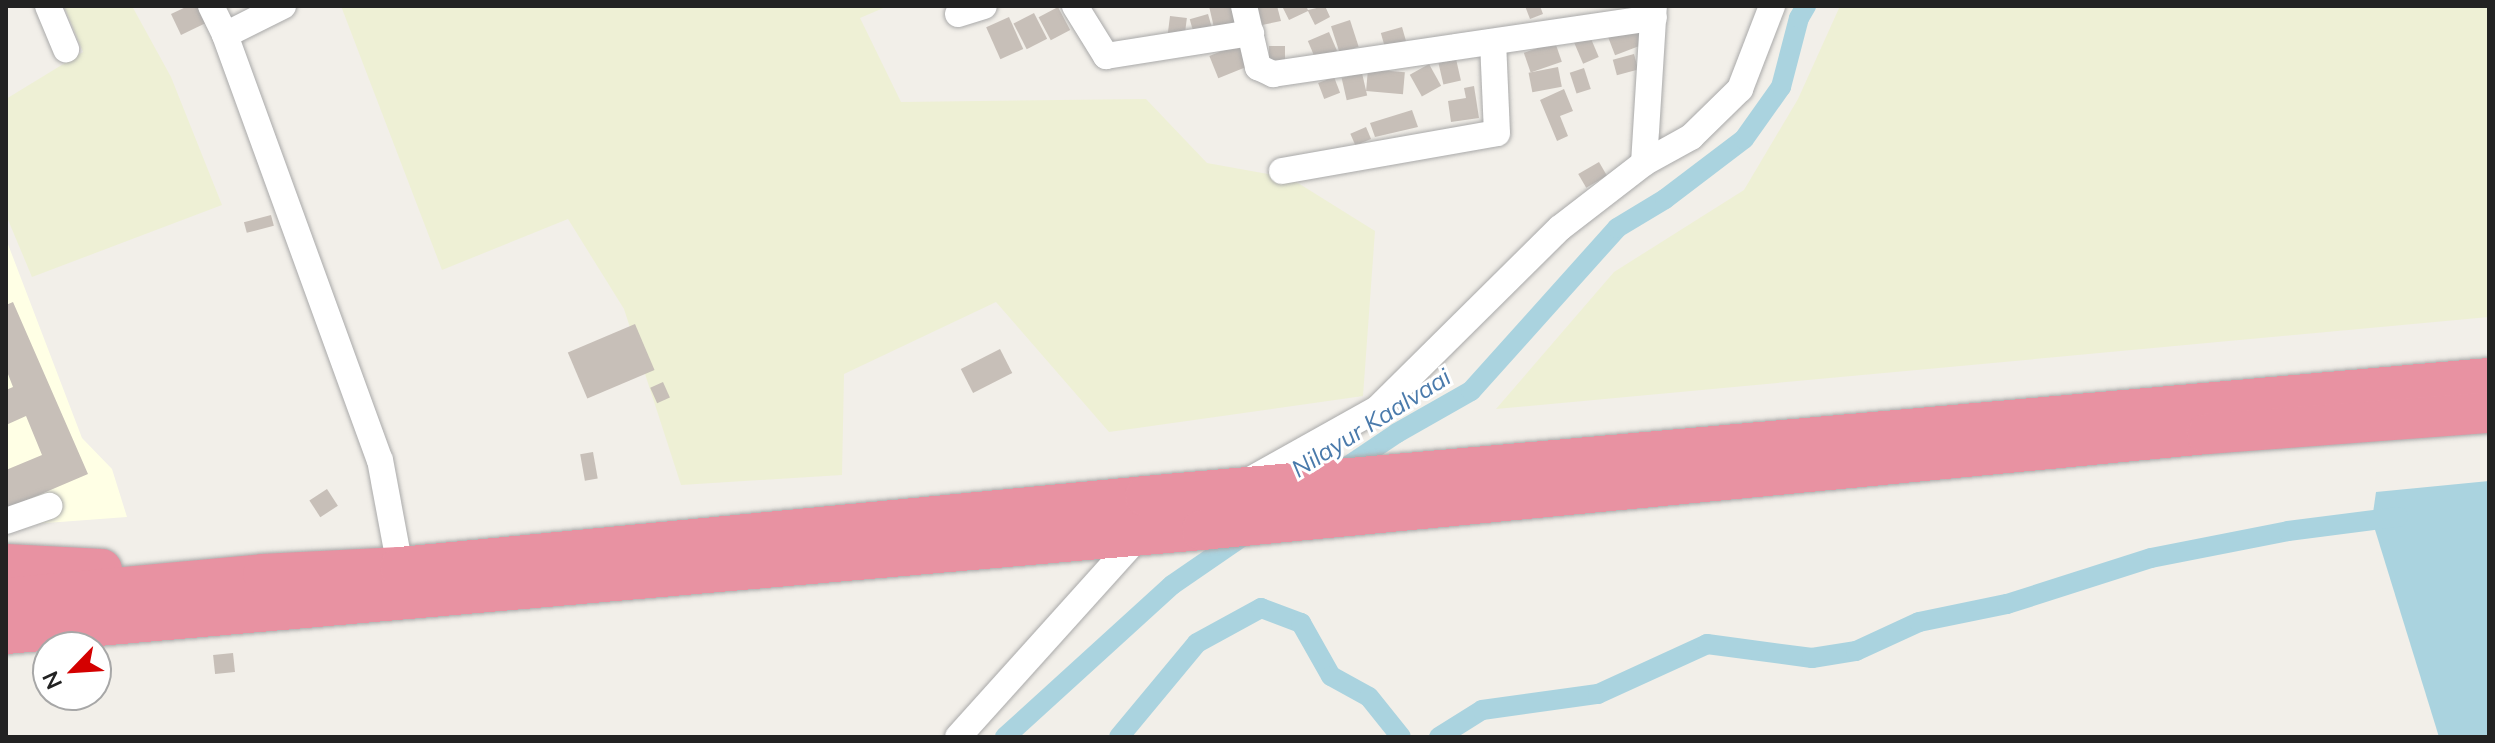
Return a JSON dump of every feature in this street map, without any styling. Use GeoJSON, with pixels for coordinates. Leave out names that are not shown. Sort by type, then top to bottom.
{"type":"FeatureCollection","features":[{"type":"Feature","properties":{"kind":"highway"},"geometry":{"type":"LineString","coordinates":[[6,634],[195,600],[1145,514],[1237,488],[1291,486],[2489,378]]}},
{"type":"Feature","properties":{"kind":"highway"},"geometry":{"type":"LineString","coordinates":[[102,631],[263,574],[1145,514],[1202,530],[2191,436],[2489,413]]}},
{"type":"Feature","properties":{"kind":"highway"},"geometry":{"type":"LineString","coordinates":[[6,564],[103,570],[195,600]]}},
{"type":"Feature","properties":{"kind":"highway"},"geometry":{"type":"LineString","coordinates":[[6,598],[195,600]]}},
{"type":"Feature","properties":{"kind":"highway"},"geometry":{"type":"LineString","coordinates":[[6,657],[32,652]]}},
{"type":"Feature","properties":{"kind":"street"},"geometry":{"type":"LineString","coordinates":[[48,6],[66,49]]}},
{"type":"Feature","properties":{"kind":"street"},"geometry":{"type":"LineString","coordinates":[[211,6],[225,35],[380,460],[400,567]]}},
{"type":"Feature","properties":{"kind":"street"},"geometry":{"type":"LineString","coordinates":[[225,35],[283,6]]}},
{"type":"Feature","properties":{"kind":"street"},"geometry":{"type":"LineString","coordinates":[[958,14],[984,6]]}},
{"type":"Feature","properties":{"kind":"street"},"geometry":{"type":"LineString","coordinates":[[1075,6],[1106,56],[1251,33]]}},
{"type":"Feature","properties":{"kind":"street"},"geometry":{"type":"LineString","coordinates":[[1244,6],[1258,67],[1273,74],[1493,42],[1654,12],[1644,163]]}},
{"type":"Feature","properties":{"kind":"street"},"geometry":{"type":"LineString","coordinates":[[1237,488],[1377,409],[1560,228],[1644,163],[1691,137],[1740,89],[1772,6]]}},
{"type":"Feature","properties":{"kind":"street"},"geometry":{"type":"LineString","coordinates":[[1282,171],[1497,133],[1493,42]]}},
{"type":"Feature","properties":{"kind":"street"},"geometry":{"type":"LineString","coordinates":[[6,521],[49,506]]}},
{"type":"Feature","properties":{"kind":"street"},"geometry":{"type":"LineString","coordinates":[[958,737],[1145,514]]}},
{"type":"Feature","properties":{"kind":"shaded area"},"geometry":{"type":"Polygon","coordinates":[[[64,6],[132,6],[171,77],[222,205],[32,277],[6,215],[6,99],[83,52],[64,6]]]}},
{"type":"Feature","properties":{"kind":"shaded area"},"geometry":{"type":"Polygon","coordinates":[[[341,6],[888,6],[860,18],[901,102],[1146,99],[1207,163],[1290,178],[1375,231],[1363,396],[1109,432],[996,302],[844,374],[842,475],[681,485],[624,309],[568,219],[442,270],[341,6]]]}},
{"type":"Feature","properties":{"kind":"shaded area"},"geometry":{"type":"Polygon","coordinates":[[[1840,6],[2489,6],[2489,317],[1496,409],[1614,272],[1744,190],[1798,99],[1840,6]]]}},
{"type":"Feature","properties":{"kind":"shaded area"},"geometry":{"type":"Polygon","coordinates":[[[6,239],[82,438],[112,469],[127,517],[6,526],[6,239]]]}},
{"type":"Feature","properties":{"kind":"water"},"geometry":{"type":"Polygon","coordinates":[[[2489,481],[2489,737],[2439,737],[2372,520],[2376,492],[2489,481]]]}},
{"type":"Feature","properties":{"kind":"building"},"geometry":{"type":"Polygon","coordinates":[[[188,6],[205,6],[212,20],[181,35],[171,14],[188,6]]]}},
{"type":"Feature","properties":{"kind":"building"},"geometry":{"type":"Polygon","coordinates":[[[1209,6],[1234,6],[1238,27],[1215,32],[1209,6]]]}},
{"type":"Feature","properties":{"kind":"building"},"geometry":{"type":"Polygon","coordinates":[[[1277,6],[1281,21],[1262,25],[1258,8],[1277,6]]]}},
{"type":"Feature","properties":{"kind":"building"},"geometry":{"type":"Polygon","coordinates":[[[1282,6],[1306,6],[1308,10],[1325,6],[1330,17],[1315,25],[1308,11],[1289,20],[1282,6]]]}},
{"type":"Feature","properties":{"kind":"building"},"geometry":{"type":"Polygon","coordinates":[[[1525,6],[1540,6],[1543,14],[1530,19],[1525,6]]]}},
{"type":"Feature","properties":{"kind":"building"},"geometry":{"type":"Polygon","coordinates":[[[1058,7],[1070,30],[1051,40],[1039,17],[1058,7]]]}},
{"type":"Feature","properties":{"kind":"building"},"geometry":{"type":"Polygon","coordinates":[[[1034,13],[1047,39],[1027,49],[1014,23],[1034,13]]]}},
{"type":"Feature","properties":{"kind":"building"},"geometry":{"type":"Polygon","coordinates":[[[1208,14],[1212,28],[1194,34],[1190,19],[1208,14]]]}},
{"type":"Feature","properties":{"kind":"building"},"geometry":{"type":"Polygon","coordinates":[[[1170,16],[1187,18],[1184,39],[1167,37],[1170,16]]]}},
{"type":"Feature","properties":{"kind":"building"},"geometry":{"type":"Polygon","coordinates":[[[1009,17],[1023,49],[1000,59],[986,27],[1009,17]]]}},
{"type":"Feature","properties":{"kind":"building"},"geometry":{"type":"Polygon","coordinates":[[[1350,20],[1359,47],[1340,53],[1331,26],[1350,20]]]}},
{"type":"Feature","properties":{"kind":"building"},"geometry":{"type":"Polygon","coordinates":[[[1638,23],[1646,44],[1615,55],[1607,35],[1638,23]]]}},
{"type":"Feature","properties":{"kind":"building"},"geometry":{"type":"Polygon","coordinates":[[[1402,27],[1406,41],[1385,47],[1381,33],[1402,27]]]}},
{"type":"Feature","properties":{"kind":"building"},"geometry":{"type":"Polygon","coordinates":[[[1329,32],[1337,51],[1316,60],[1308,41],[1329,32]]]}},
{"type":"Feature","properties":{"kind":"building"},"geometry":{"type":"Polygon","coordinates":[[[1589,34],[1599,57],[1583,64],[1573,41],[1589,34]]]}},
{"type":"Feature","properties":{"kind":"building"},"geometry":{"type":"Polygon","coordinates":[[[1555,42],[1562,62],[1531,73],[1524,53],[1555,42]]]}},
{"type":"Feature","properties":{"kind":"building"},"geometry":{"type":"Polygon","coordinates":[[[1239,44],[1248,66],[1218,78],[1209,56],[1239,44]]]}},
{"type":"Feature","properties":{"kind":"building"},"geometry":{"type":"Polygon","coordinates":[[[1269,46],[1285,46],[1285,60],[1269,60],[1269,46]]]}},
{"type":"Feature","properties":{"kind":"building"},"geometry":{"type":"Polygon","coordinates":[[[1634,54],[1638,69],[1617,75],[1613,60],[1634,54]]]}},
{"type":"Feature","properties":{"kind":"building"},"geometry":{"type":"Polygon","coordinates":[[[1456,59],[1461,80],[1443,84],[1438,63],[1456,59]]]}},
{"type":"Feature","properties":{"kind":"building"},"geometry":{"type":"Polygon","coordinates":[[[1429,64],[1441,86],[1422,97],[1410,75],[1429,64]]]}},
{"type":"Feature","properties":{"kind":"building"},"geometry":{"type":"Polygon","coordinates":[[[1558,67],[1562,87],[1532,92],[1529,73],[1558,67]]]}},
{"type":"Feature","properties":{"kind":"building"},"geometry":{"type":"Polygon","coordinates":[[[1584,68],[1591,89],[1577,94],[1570,73],[1584,68]]]}},
{"type":"Feature","properties":{"kind":"building"},"geometry":{"type":"Polygon","coordinates":[[[1368,69],[1405,72],[1403,94],[1366,91],[1368,69]]]}},
{"type":"Feature","properties":{"kind":"building"},"geometry":{"type":"Polygon","coordinates":[[[1362,73],[1367,95],[1347,100],[1342,78],[1362,73]]]}},
{"type":"Feature","properties":{"kind":"building"},"geometry":{"type":"Polygon","coordinates":[[[1334,77],[1340,93],[1324,99],[1318,83],[1334,77]]]}},
{"type":"Feature","properties":{"kind":"building"},"geometry":{"type":"Polygon","coordinates":[[[1474,86],[1479,118],[1451,122],[1448,101],[1466,98],[1464,88],[1474,86]]]}},
{"type":"Feature","properties":{"kind":"building"},"geometry":{"type":"Polygon","coordinates":[[[1564,89],[1573,111],[1560,116],[1568,136],[1557,141],[1540,100],[1564,89]]]}},
{"type":"Feature","properties":{"kind":"building"},"geometry":{"type":"Polygon","coordinates":[[[1412,110],[1418,127],[1375,137],[1370,123],[1412,110]]]}},
{"type":"Feature","properties":{"kind":"building"},"geometry":{"type":"Polygon","coordinates":[[[1366,127],[1371,139],[1355,146],[1350,134],[1366,127]]]}},
{"type":"Feature","properties":{"kind":"building"},"geometry":{"type":"Polygon","coordinates":[[[1599,162],[1607,176],[1586,188],[1578,174],[1599,162]]]}},
{"type":"Feature","properties":{"kind":"building"},"geometry":{"type":"Polygon","coordinates":[[[271,215],[274,226],[247,233],[244,222],[271,215]]]}},
{"type":"Feature","properties":{"kind":"building"},"geometry":{"type":"Polygon","coordinates":[[[13,302],[88,474],[6,509],[6,470],[42,455],[26,416],[6,425],[6,390],[13,387],[6,369],[6,305],[13,302]]]}},
{"type":"Feature","properties":{"kind":"building"},"geometry":{"type":"Polygon","coordinates":[[[635,324],[655,370],[587,399],[568,353],[635,324]]]}},
{"type":"Feature","properties":{"kind":"building"},"geometry":{"type":"Polygon","coordinates":[[[1000,349],[1012,373],[973,393],[961,369],[1000,349]]]}},
{"type":"Feature","properties":{"kind":"building"},"geometry":{"type":"Polygon","coordinates":[[[663,382],[670,398],[657,403],[650,388],[663,382]]]}},
{"type":"Feature","properties":{"kind":"building"},"geometry":{"type":"Polygon","coordinates":[[[593,452],[598,479],[585,481],[580,454],[593,452]]]}},
{"type":"Feature","properties":{"kind":"building"},"geometry":{"type":"Polygon","coordinates":[[[327,489],[338,506],[320,517],[309,500],[327,489]]]}},
{"type":"Feature","properties":{"kind":"building"},"geometry":{"type":"Polygon","coordinates":[[[233,653],[235,672],[215,674],[213,655],[233,653]]]}},
{"type":"Feature","properties":{"kind":"waterway","name":"Nilayur Kaalvaai"},"geometry":{"type":"LineString","coordinates":[[1339,472],[1397,433],[1471,391],[1617,228],[1665,199],[1744,139],[1781,87],[1799,18],[1806,6]]}},
{"type":"Feature","properties":{"kind":"waterway"},"geometry":{"type":"LineString","coordinates":[[1439,737],[1482,710],[1598,694],[1707,644],[1812,658],[1856,651],[1919,622],[2007,604],[2151,558],[2288,531],[2398,517]]}},
{"type":"Feature","properties":{"kind":"waterway","name":"Nilayur Kaalvaai"},"geometry":{"type":"LineString","coordinates":[[1005,737],[1172,585],[1246,534]]}},
{"type":"Feature","properties":{"kind":"waterway"},"geometry":{"type":"LineString","coordinates":[[1119,737],[1197,643],[1261,608],[1301,623],[1331,676],[1369,697],[1401,737]]}}]}
